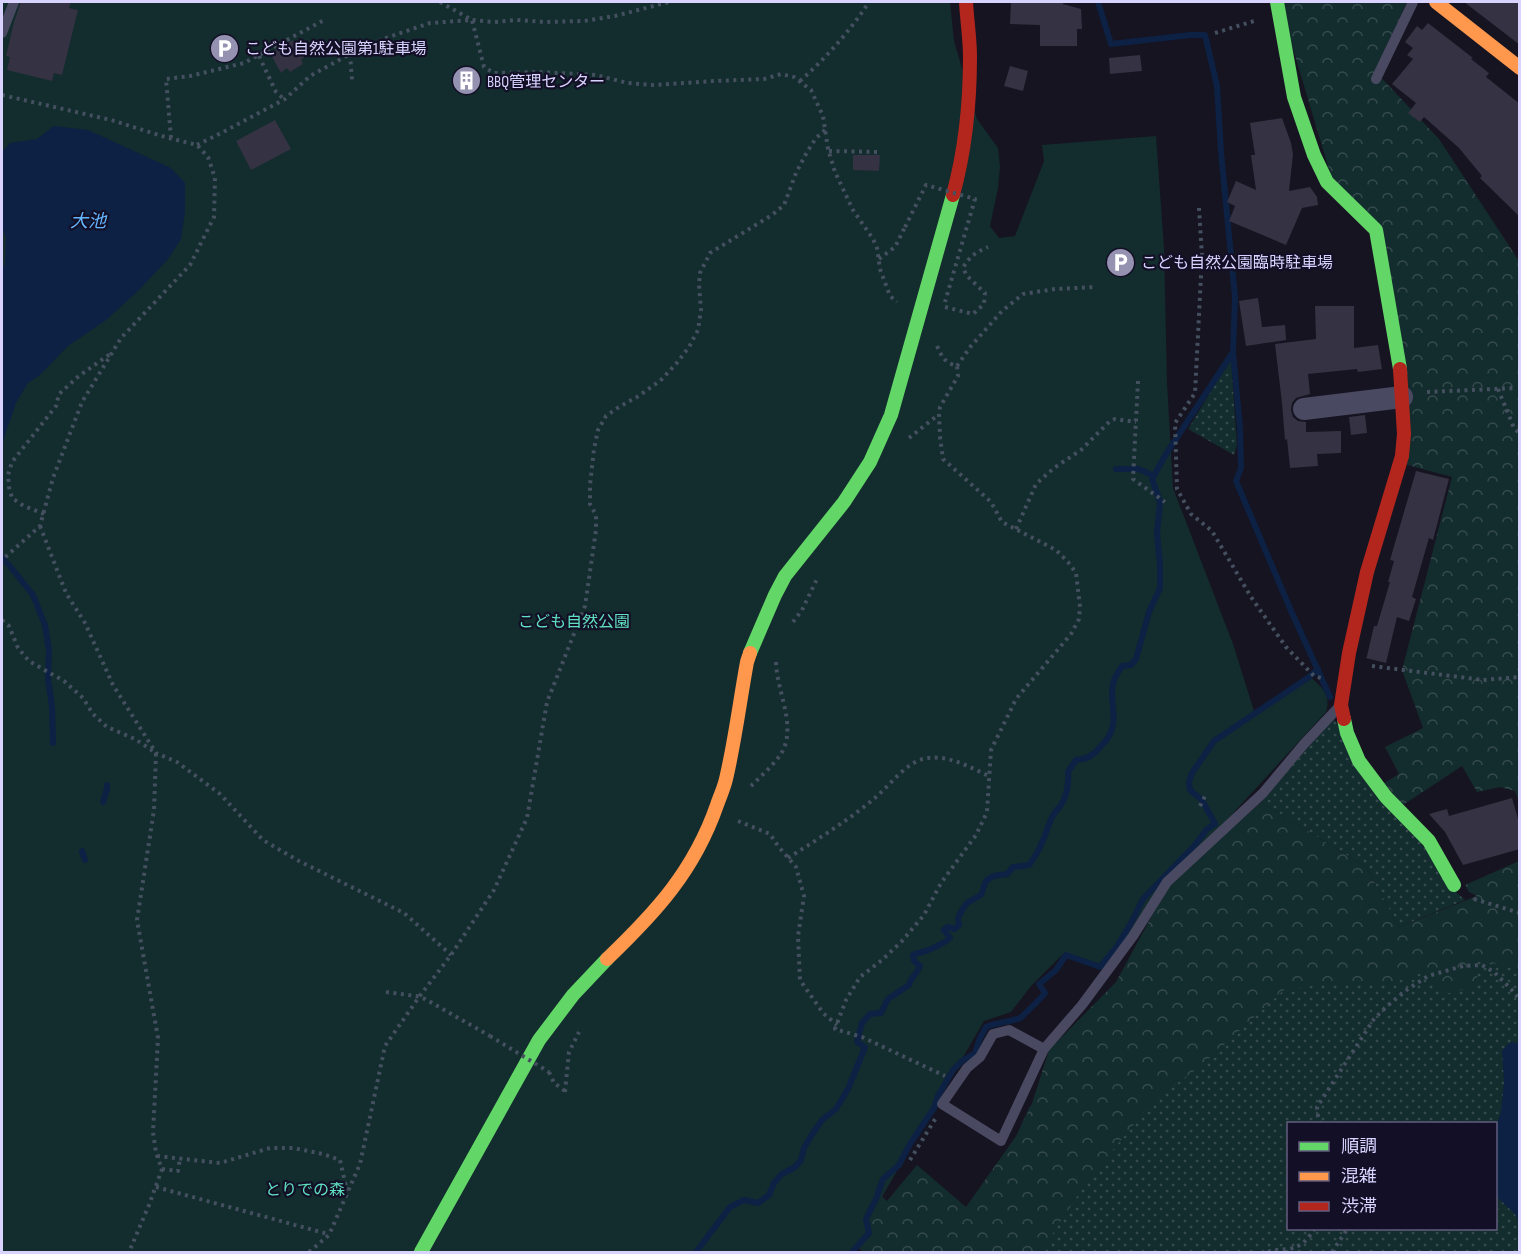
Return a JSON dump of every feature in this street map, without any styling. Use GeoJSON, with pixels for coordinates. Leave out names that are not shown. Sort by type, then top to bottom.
{"type":"FeatureCollection","features":[{"type":"Feature","properties":{"kind":"street"},"geometry":{"type":"LineString","coordinates":[[421,1252],[539,1040],[580,986],[667,897],[698,852],[711,824],[726,780],[747,662],[756,638],[785,576],[844,502],[870,462],[891,415],[960,170],[969,93],[970,55],[966,2]]}},
{"type":"Feature","properties":{"kind":"street"},"geometry":{"type":"LineString","coordinates":[[1436,2],[1520,68]]}},
{"type":"Feature","properties":{"kind":"street"},"geometry":{"type":"LineString","coordinates":[[1279,7],[1294,97],[1314,155],[1327,182],[1376,230],[1400,364],[1404,434],[1402,456],[1367,572],[1347,663],[1341,705],[1347,733],[1359,761],[1386,797],[1429,841],[1454,885]]}},
{"type":"Feature","properties":{"kind":"street"},"geometry":{"type":"LineString","coordinates":[[1304,409],[1402,398]]}},
{"type":"Feature","properties":{"kind":"lane"},"geometry":{"type":"LineString","coordinates":[[2,33],[14,2]]}},
{"type":"Feature","properties":{"kind":"lane"},"geometry":{"type":"LineString","coordinates":[[1376,78],[1413,2]]}},
{"type":"Feature","properties":{"kind":"lane"},"geometry":{"type":"LineString","coordinates":[[1044,1049],[1009,1030],[993,1034],[980,1057],[967,1068],[942,1104],[1001,1141],[1044,1049],[1082,1005],[1133,936],[1167,882],[1263,793],[1304,744],[1341,705]]}},
{"type":"Feature","properties":{"kind":"path"},"geometry":{"type":"LineString","coordinates":[[440,2],[472,20],[484,67],[494,73],[540,72],[594,75],[628,83],[653,85],[764,79],[781,74],[794,77],[811,90],[823,116],[828,151],[835,172],[854,210],[873,239],[877,248],[880,269],[890,296],[897,302]]}},
{"type":"Feature","properties":{"kind":"path"},"geometry":{"type":"LineString","coordinates":[[197,145],[285,99],[310,76],[350,54],[430,22],[584,21],[615,16],[669,2]]}},
{"type":"Feature","properties":{"kind":"path"},"geometry":{"type":"LineString","coordinates":[[800,81],[825,57],[869,2]]}},
{"type":"Feature","properties":{"kind":"path"},"geometry":{"type":"LineString","coordinates":[[1215,33],[1279,7]]}},
{"type":"Feature","properties":{"kind":"path"},"geometry":{"type":"LineString","coordinates":[[171,138],[166,79],[244,63],[326,19]]}},
{"type":"Feature","properties":{"kind":"path"},"geometry":{"type":"LineString","coordinates":[[350,54],[352,80]]}},
{"type":"Feature","properties":{"kind":"path"},"geometry":{"type":"LineString","coordinates":[[259,56],[276,93],[285,99]]}},
{"type":"Feature","properties":{"kind":"path"},"geometry":{"type":"LineString","coordinates":[[2,95],[111,120],[197,145],[208,157],[215,178],[214,218],[190,266],[121,338],[82,402],[53,478],[40,526],[2,560]]}},
{"type":"Feature","properties":{"kind":"path"},"geometry":{"type":"LineString","coordinates":[[309,1252],[328,1235],[360,1164],[385,1046],[451,955],[494,890],[527,818],[547,702],[585,606],[596,530],[596,515],[590,504],[590,485],[598,430],[606,416],[660,381],[689,347],[698,330],[701,310],[700,273],[710,254],[784,205],[807,152],[816,138],[825,130]]}},
{"type":"Feature","properties":{"kind":"path"},"geometry":{"type":"LineString","coordinates":[[828,151],[880,152]]}},
{"type":"Feature","properties":{"kind":"path"},"geometry":{"type":"LineString","coordinates":[[879,260],[895,247],[926,185],[975,199],[944,307],[973,314],[984,304],[985,293],[967,276],[963,268],[976,252],[988,247]]}},
{"type":"Feature","properties":{"kind":"path"},"geometry":{"type":"LineString","coordinates":[[1199,208],[1202,256],[1195,393],[1175,423],[1177,489],[1191,514],[1212,531],[1251,597],[1286,647],[1314,676],[1344,687]]}},
{"type":"Feature","properties":{"kind":"path"},"geometry":{"type":"LineString","coordinates":[[951,1078],[862,1038],[836,1029],[837,1025],[846,1000],[860,977],[889,954],[924,915],[941,883],[976,834],[987,812],[991,750],[1016,699],[1071,634],[1079,619],[1080,607],[1076,573],[1068,562],[1056,550],[1002,522],[991,502],[943,459],[940,407],[958,376],[957,366],[971,346],[1002,311],[1023,294],[1055,289],[1096,287]]}},
{"type":"Feature","properties":{"kind":"path"},"geometry":{"type":"LineString","coordinates":[[936,343],[942,358],[957,366]]}},
{"type":"Feature","properties":{"kind":"path"},"geometry":{"type":"LineString","coordinates":[[44,514],[12,498],[8,475],[12,462],[56,406],[59,394],[79,376],[111,354]]}},
{"type":"Feature","properties":{"kind":"path"},"geometry":{"type":"LineString","coordinates":[[1138,381],[1133,479],[1165,502]]}},
{"type":"Feature","properties":{"kind":"path"},"geometry":{"type":"LineString","coordinates":[[1498,388],[1514,428],[1520,434]]}},
{"type":"Feature","properties":{"kind":"path"},"geometry":{"type":"LineString","coordinates":[[1428,392],[1516,388]]}},
{"type":"Feature","properties":{"kind":"path"},"geometry":{"type":"LineString","coordinates":[[904,442],[939,414]]}},
{"type":"Feature","properties":{"kind":"path"},"geometry":{"type":"LineString","coordinates":[[1016,529],[1036,484],[1054,468],[1081,450],[1110,421],[1115,419],[1136,422]]}},
{"type":"Feature","properties":{"kind":"path"},"geometry":{"type":"LineString","coordinates":[[40,526],[66,593],[85,623],[113,685],[156,753],[154,810],[137,920],[158,1038],[153,1132],[162,1169],[129,1252]]}},
{"type":"Feature","properties":{"kind":"path"},"geometry":{"type":"LineString","coordinates":[[791,624],[802,610],[822,571]]}},
{"type":"Feature","properties":{"kind":"path"},"geometry":{"type":"LineString","coordinates":[[2,620],[9,626],[18,648],[29,661],[64,681],[83,698],[93,714],[107,727],[177,762],[220,794],[263,840],[298,861],[404,913],[451,955]]}},
{"type":"Feature","properties":{"kind":"path"},"geometry":{"type":"LineString","coordinates":[[745,792],[782,752],[786,741],[789,725],[778,682],[776,656]]}},
{"type":"Feature","properties":{"kind":"path"},"geometry":{"type":"LineString","coordinates":[[1347,663],[1483,680],[1520,677]]}},
{"type":"Feature","properties":{"kind":"path"},"geometry":{"type":"LineString","coordinates":[[788,858],[832,830],[921,759],[940,758],[989,776]]}},
{"type":"Feature","properties":{"kind":"path"},"geometry":{"type":"LineString","coordinates":[[1200,806],[1206,795]]}},
{"type":"Feature","properties":{"kind":"path"},"geometry":{"type":"LineString","coordinates":[[735,820],[770,834],[796,867],[804,896],[798,936],[800,980],[823,1013],[837,1025]]}},
{"type":"Feature","properties":{"kind":"path"},"geometry":{"type":"LineString","coordinates":[[1454,885],[1466,896],[1520,913]]}},
{"type":"Feature","properties":{"kind":"path"},"geometry":{"type":"LineString","coordinates":[[1320,1122],[1317,1107],[1374,1019],[1393,1001],[1428,976],[1463,966],[1482,964],[1494,972],[1520,1000]]}},
{"type":"Feature","properties":{"kind":"path"},"geometry":{"type":"LineString","coordinates":[[386,992],[419,997],[490,1036],[549,1072],[554,1083],[565,1092],[569,1052],[583,1024]]}},
{"type":"Feature","properties":{"kind":"path"},"geometry":{"type":"LineString","coordinates":[[910,1160],[942,1104]]}},
{"type":"Feature","properties":{"kind":"path"},"geometry":{"type":"LineString","coordinates":[[157,1156],[220,1163],[270,1148],[293,1148],[340,1160],[347,1193]]}},
{"type":"Feature","properties":{"kind":"path"},"geometry":{"type":"LineString","coordinates":[[162,1169],[178,1171],[180,1158]]}},
{"type":"Feature","properties":{"kind":"path"},"geometry":{"type":"LineString","coordinates":[[155,1187],[328,1235]]}},
{"type":"Feature","properties":{"kind":"path"},"geometry":{"type":"LineString","coordinates":[[1268,1252],[1305,1243],[1314,1230]]}},
{"type":"Feature","properties":{"kind":"path"},"geometry":{"type":"LineString","coordinates":[[1332,1252],[1347,1230]]}},
{"type":"Feature","properties":{"kind":"green space","name":"こども自然公園"},"geometry":{"type":"Polygon","coordinates":[[[2,2],[950,2],[954,41],[977,119],[998,148],[1000,167],[998,188],[990,226],[999,238],[1015,236],[1044,161],[1042,145],[1156,136],[1164,248],[1167,382],[1173,488],[1233,644],[1254,711],[1308,675],[1324,690],[1327,700],[1326,712],[1213,835],[1166,879],[1107,968],[1064,953],[1032,985],[1011,1012],[984,1021],[871,1216],[871,1234],[854,1252],[2,1252],[2,2]]]}},
{"type":"Feature","properties":{"kind":"green space"},"geometry":{"type":"Polygon","coordinates":[[[1279,2],[1407,2],[1375,71],[1439,139],[1519,261],[1519,801],[1515,791],[1500,787],[1477,792],[1462,766],[1403,805],[1384,783],[1399,774],[1385,747],[1423,728],[1402,670],[1452,477],[1404,464],[1382,227],[1331,176],[1279,2]]]}},
{"type":"Feature","properties":{"kind":"green space"},"geometry":{"type":"Polygon","coordinates":[[[1231,358],[1237,445],[1234,455],[1188,429],[1231,358]]]}},
{"type":"Feature","properties":{"kind":"green space"},"geometry":{"type":"Polygon","coordinates":[[[1333,718],[1455,891],[1465,900],[1399,927],[1366,867],[1261,802],[1333,718]]]}},
{"type":"Feature","properties":{"kind":"green space"},"geometry":{"type":"Polygon","coordinates":[[[1261,802],[1366,867],[1399,927],[1477,896],[1469,892],[1465,885],[1519,861],[1519,972],[1514,966],[1474,961],[1479,985],[1442,995],[1419,973],[1386,985],[1332,983],[1284,990],[1201,1066],[1155,1099],[1087,1181],[1041,1252],[863,1252],[851,1241],[852,1170],[887,1201],[917,1165],[966,1207],[1026,1122],[1049,1050],[1116,982],[1168,886],[1261,802]]]}},
{"type":"Feature","properties":{"kind":"green space"},"geometry":{"type":"Polygon","coordinates":[[[1519,916],[1519,1252],[930,1252],[992,1189],[1029,1108],[1151,945],[1356,955],[1519,916]]]}},
{"type":"Feature","properties":{"kind":"water","name":"大池"},"geometry":{"type":"Polygon","coordinates":[[[54,126],[88,130],[171,168],[185,183],[185,213],[181,239],[168,259],[139,290],[106,320],[68,346],[40,375],[28,383],[16,403],[2,444],[2,270],[5,264],[6,237],[2,227],[2,157],[3,151],[10,143],[37,139],[54,126]]]}},
{"type":"Feature","properties":{"kind":"water"},"geometry":{"type":"Polygon","coordinates":[[[1512,1042],[1520,1044],[1519,1221],[1497,1197],[1497,1123],[1501,1112],[1504,1082],[1502,1051],[1512,1042]]]}},
{"type":"Feature","properties":{"kind":"building"},"geometry":{"type":"Polygon","coordinates":[[[21,2],[71,2],[69,8],[78,10],[62,75],[54,73],[52,81],[7,70],[10,57],[6,56],[21,2]]]}},
{"type":"Feature","properties":{"kind":"building"},"geometry":{"type":"Polygon","coordinates":[[[1011,2],[1063,2],[1063,4],[1081,9],[1082,29],[1077,29],[1077,46],[1040,46],[1040,25],[1010,24],[1011,2]]]}},
{"type":"Feature","properties":{"kind":"building"},"geometry":{"type":"Polygon","coordinates":[[[1464,2],[1520,2],[1520,45],[1464,2]]]}},
{"type":"Feature","properties":{"kind":"building"},"geometry":{"type":"Polygon","coordinates":[[[1428,23],[1473,58],[1471,59],[1489,73],[1486,77],[1520,104],[1520,217],[1480,178],[1482,176],[1459,148],[1424,117],[1420,122],[1408,113],[1416,103],[1392,84],[1413,59],[1407,55],[1413,48],[1405,42],[1417,26],[1422,30],[1428,23]]]}},
{"type":"Feature","properties":{"kind":"building"},"geometry":{"type":"Polygon","coordinates":[[[293,40],[304,57],[301,60],[303,64],[290,72],[287,68],[281,73],[270,53],[293,40]]]}},
{"type":"Feature","properties":{"kind":"building"},"geometry":{"type":"Polygon","coordinates":[[[1140,55],[1142,71],[1110,74],[1109,58],[1140,55]]]}},
{"type":"Feature","properties":{"kind":"building"},"geometry":{"type":"Polygon","coordinates":[[[1010,66],[1028,71],[1023,91],[1004,86],[1010,66]]]}},
{"type":"Feature","properties":{"kind":"building"},"geometry":{"type":"Polygon","coordinates":[[[1282,118],[1293,154],[1289,191],[1310,187],[1317,197],[1318,205],[1302,208],[1286,245],[1229,221],[1235,206],[1227,202],[1236,181],[1256,190],[1251,155],[1255,155],[1250,123],[1282,118]]]}},
{"type":"Feature","properties":{"kind":"building"},"geometry":{"type":"Polygon","coordinates":[[[275,120],[291,149],[251,170],[236,141],[275,120]]]}},
{"type":"Feature","properties":{"kind":"building"},"geometry":{"type":"Polygon","coordinates":[[[853,155],[880,155],[879,171],[853,170],[853,155]]]}},
{"type":"Feature","properties":{"kind":"building"},"geometry":{"type":"Polygon","coordinates":[[[1258,298],[1262,327],[1285,325],[1286,340],[1246,346],[1239,301],[1258,298]]]}},
{"type":"Feature","properties":{"kind":"building"},"geometry":{"type":"Polygon","coordinates":[[[1315,306],[1354,306],[1354,348],[1378,345],[1382,369],[1308,374],[1310,394],[1296,398],[1292,403],[1293,417],[1298,421],[1306,422],[1306,432],[1341,431],[1341,453],[1317,454],[1318,466],[1290,468],[1275,344],[1316,339],[1315,306]]]}},
{"type":"Feature","properties":{"kind":"building"},"geometry":{"type":"Polygon","coordinates":[[[1365,415],[1367,433],[1351,435],[1349,417],[1365,415]]]}},
{"type":"Feature","properties":{"kind":"building"},"geometry":{"type":"Polygon","coordinates":[[[1416,471],[1449,479],[1433,540],[1429,538],[1412,597],[1416,599],[1409,621],[1397,617],[1386,663],[1366,658],[1374,626],[1377,626],[1390,582],[1388,582],[1394,561],[1390,560],[1416,471]]]}},
{"type":"Feature","properties":{"kind":"building"},"geometry":{"type":"Polygon","coordinates":[[[1512,798],[1520,826],[1520,849],[1463,865],[1445,832],[1429,814],[1447,809],[1449,816],[1512,798]]]}},
{"type":"Feature","properties":{"kind":"waterway"},"geometry":{"type":"LineString","coordinates":[[1098,2],[1111,44],[1205,35],[1217,86],[1235,297],[1233,352],[1241,468],[1236,481],[1330,697]]}},
{"type":"Feature","properties":{"kind":"waterway"},"geometry":{"type":"LineString","coordinates":[[696,1252],[730,1207],[744,1200],[758,1203],[769,1195],[774,1183],[782,1174],[795,1167],[801,1160],[804,1148],[813,1133],[822,1120],[836,1109],[848,1089],[865,1047],[857,1042],[862,1023],[870,1014],[881,1013],[888,999],[909,985],[920,966],[914,961],[913,955],[950,938],[944,930],[948,927],[955,929],[959,925],[958,918],[962,910],[967,903],[981,895],[986,881],[993,876],[1007,874],[1013,867],[1029,865],[1040,848],[1052,817],[1065,797],[1068,772],[1076,760],[1092,755],[1108,737],[1113,720],[1112,693],[1115,679],[1122,666],[1131,665],[1136,659],[1149,612],[1160,588],[1157,534],[1160,502],[1152,479],[1233,352]]}},
{"type":"Feature","properties":{"kind":"waterway"},"geometry":{"type":"LineString","coordinates":[[1116,469],[1139,469],[1154,476]]}},
{"type":"Feature","properties":{"kind":"waterway"},"geometry":{"type":"LineString","coordinates":[[2,558],[33,595],[45,625],[49,651],[48,679],[52,706],[53,743]]}},
{"type":"Feature","properties":{"kind":"waterway"},"geometry":{"type":"LineString","coordinates":[[852,1252],[869,1233],[866,1219],[883,1179],[899,1165],[934,1108],[953,1070],[975,1053],[986,1027],[1022,1016],[1045,993],[1039,984],[1056,970],[1066,955],[1100,967],[1116,948],[1143,899],[1195,845],[1207,829],[1215,824],[1202,800],[1190,790],[1189,782],[1192,773],[1214,741],[1318,669]]}},
{"type":"Feature","properties":{"kind":"waterway"},"geometry":{"type":"LineString","coordinates":[[103,802],[107,785]]}},
{"type":"Feature","properties":{"kind":"waterway"},"geometry":{"type":"LineString","coordinates":[[82,851],[85,860]]}},
{"type":"Feature","properties":{"kind":"traffic: fast"},"geometry":{"type":"LineString","coordinates":[[1277,2],[1294,97],[1314,155],[1327,182],[1376,230],[1400,369]]}},
{"type":"Feature","properties":{"kind":"traffic: fast"},"geometry":{"type":"LineString","coordinates":[[750,653],[785,576],[844,502],[870,462],[891,415],[953,195]]}},
{"type":"Feature","properties":{"kind":"traffic: fast"},"geometry":{"type":"LineString","coordinates":[[1344,719],[1347,733],[1359,761],[1386,797],[1429,841],[1454,885]]}},
{"type":"Feature","properties":{"kind":"traffic: fast"},"geometry":{"type":"LineString","coordinates":[[421,1252],[539,1040],[573,995],[607,959]]}},
{"type":"Feature","properties":{"kind":"traffic: slow"},"geometry":{"type":"LineString","coordinates":[[1436,2],[1520,68]]}},
{"type":"Feature","properties":{"kind":"traffic: slow"},"geometry":{"type":"LineString","coordinates":[[607,959],[642,924],[672,889],[708,829],[726,779],[750,653]]}},
{"type":"Feature","properties":{"kind":"traffic: jam"},"geometry":{"type":"LineString","coordinates":[[953,195],[964,144],[969,92],[970,50],[966,2]]}},
{"type":"Feature","properties":{"kind":"traffic: jam"},"geometry":{"type":"LineString","coordinates":[[1344,719],[1341,705],[1349,653],[1367,572],[1402,456],[1404,434],[1400,369]]}},
{"type":"Feature","properties":{"kind":"place","name":"こども自然公園第1駐車場"},"geometry":{"type":"Point","coordinates":[224,48]}},
{"type":"Feature","properties":{"kind":"place","name":"BBQ管理センター"},"geometry":{"type":"Point","coordinates":[466,81]}},
{"type":"Feature","properties":{"kind":"place","name":"こども自然公園臨時駐車場"},"geometry":{"type":"Point","coordinates":[1120,262]}},
{"type":"Feature","properties":{"kind":"park label","name":"とりでの森"},"geometry":{"type":"Point","coordinates":[305,1189]}}]}
